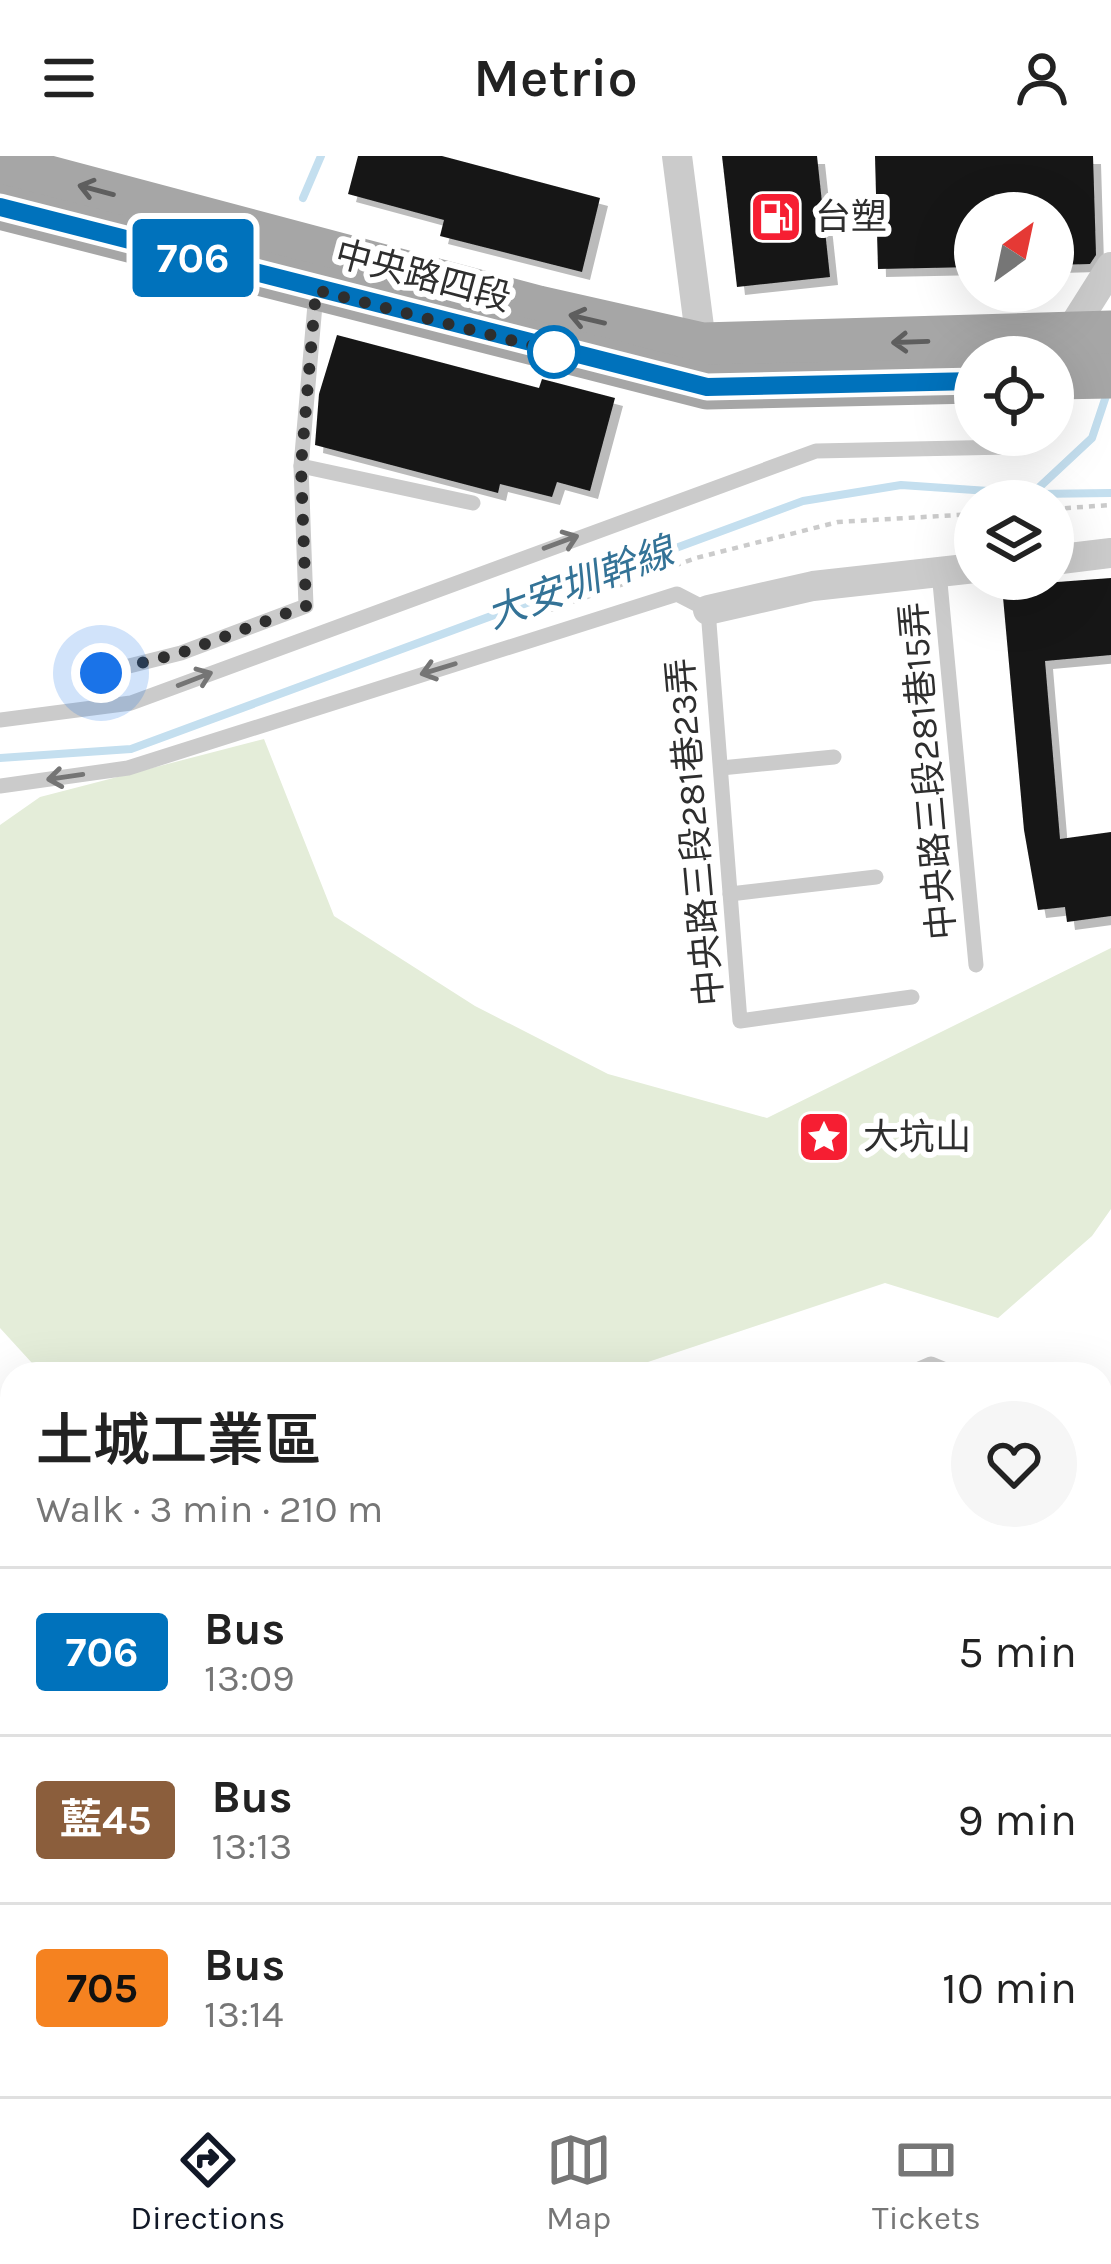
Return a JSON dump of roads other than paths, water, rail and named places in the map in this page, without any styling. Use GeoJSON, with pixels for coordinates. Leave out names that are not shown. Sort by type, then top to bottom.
{"type":"FeatureCollection","features":[{"type":"Feature","properties":{"kind":"main road","name":"中央路四段"},"geometry":{"type":"LineString","coordinates":[[0,165],[321,270]]}},
{"type":"Feature","properties":{"kind":"main road","name":"中央路四段"},"geometry":{"type":"LineString","coordinates":[[0,207],[321,270],[705,366],[954,380]]}},
{"type":"Feature","properties":{"kind":"main road","name":"中央路四段"},"geometry":{"type":"LineString","coordinates":[[705,366],[1087,360]]}},
{"type":"Feature","properties":{"kind":"street"},"geometry":{"type":"LineString","coordinates":[[677,156],[705,366]]}},
{"type":"Feature","properties":{"kind":"street"},"geometry":{"type":"LineString","coordinates":[[1087,360],[1111,266]]}},
{"type":"Feature","properties":{"kind":"street"},"geometry":{"type":"LineString","coordinates":[[1074,557],[1111,553]]}},
{"type":"Feature","properties":{"kind":"street"},"geometry":{"type":"LineString","coordinates":[[708,610],[813,586],[954,570]]}},
{"type":"Feature","properties":{"kind":"lane"},"geometry":{"type":"LineString","coordinates":[[101,673],[181,653],[306,606],[301,466],[321,270]]}},
{"type":"Feature","properties":{"kind":"lane"},"geometry":{"type":"LineString","coordinates":[[0,721],[130,703],[816,451],[954,448]]}},
{"type":"Feature","properties":{"kind":"lane"},"geometry":{"type":"LineString","coordinates":[[301,466],[472,503]]}},
{"type":"Feature","properties":{"kind":"lane","name":"中央路三段281巷15弄"},"geometry":{"type":"LineString","coordinates":[[939,572],[976,965]]}},
{"type":"Feature","properties":{"kind":"lane"},"geometry":{"type":"LineString","coordinates":[[0,786],[128,769],[677,594],[708,610]]}},
{"type":"Feature","properties":{"kind":"lane","name":"中央路三段281巷23弄"},"geometry":{"type":"LineString","coordinates":[[708,610],[740,1021],[912,997]]}},
{"type":"Feature","properties":{"kind":"lane"},"geometry":{"type":"LineString","coordinates":[[721,768],[834,758]]}},
{"type":"Feature","properties":{"kind":"lane"},"geometry":{"type":"LineString","coordinates":[[730,894],[876,877]]}},
{"type":"Feature","properties":{"kind":"waterway"},"geometry":{"type":"LineString","coordinates":[[303,198],[321,156]]}},
{"type":"Feature","properties":{"kind":"waterway","name":"大安圳幹線"},"geometry":{"type":"LineString","coordinates":[[0,758],[131,749],[803,501],[901,485],[1032,494],[1092,438],[1108,390]]}},
{"type":"Feature","properties":{"kind":"waterway"},"geometry":{"type":"LineString","coordinates":[[1074,493],[1111,493]]}},
{"type":"Feature","properties":{"kind":"place","name":"台塑"},"geometry":{"type":"Point","coordinates":[776,217]}},
{"type":"Feature","properties":{"kind":"place","name":"大坑山"},"geometry":{"type":"Point","coordinates":[824,1137]}}]}
